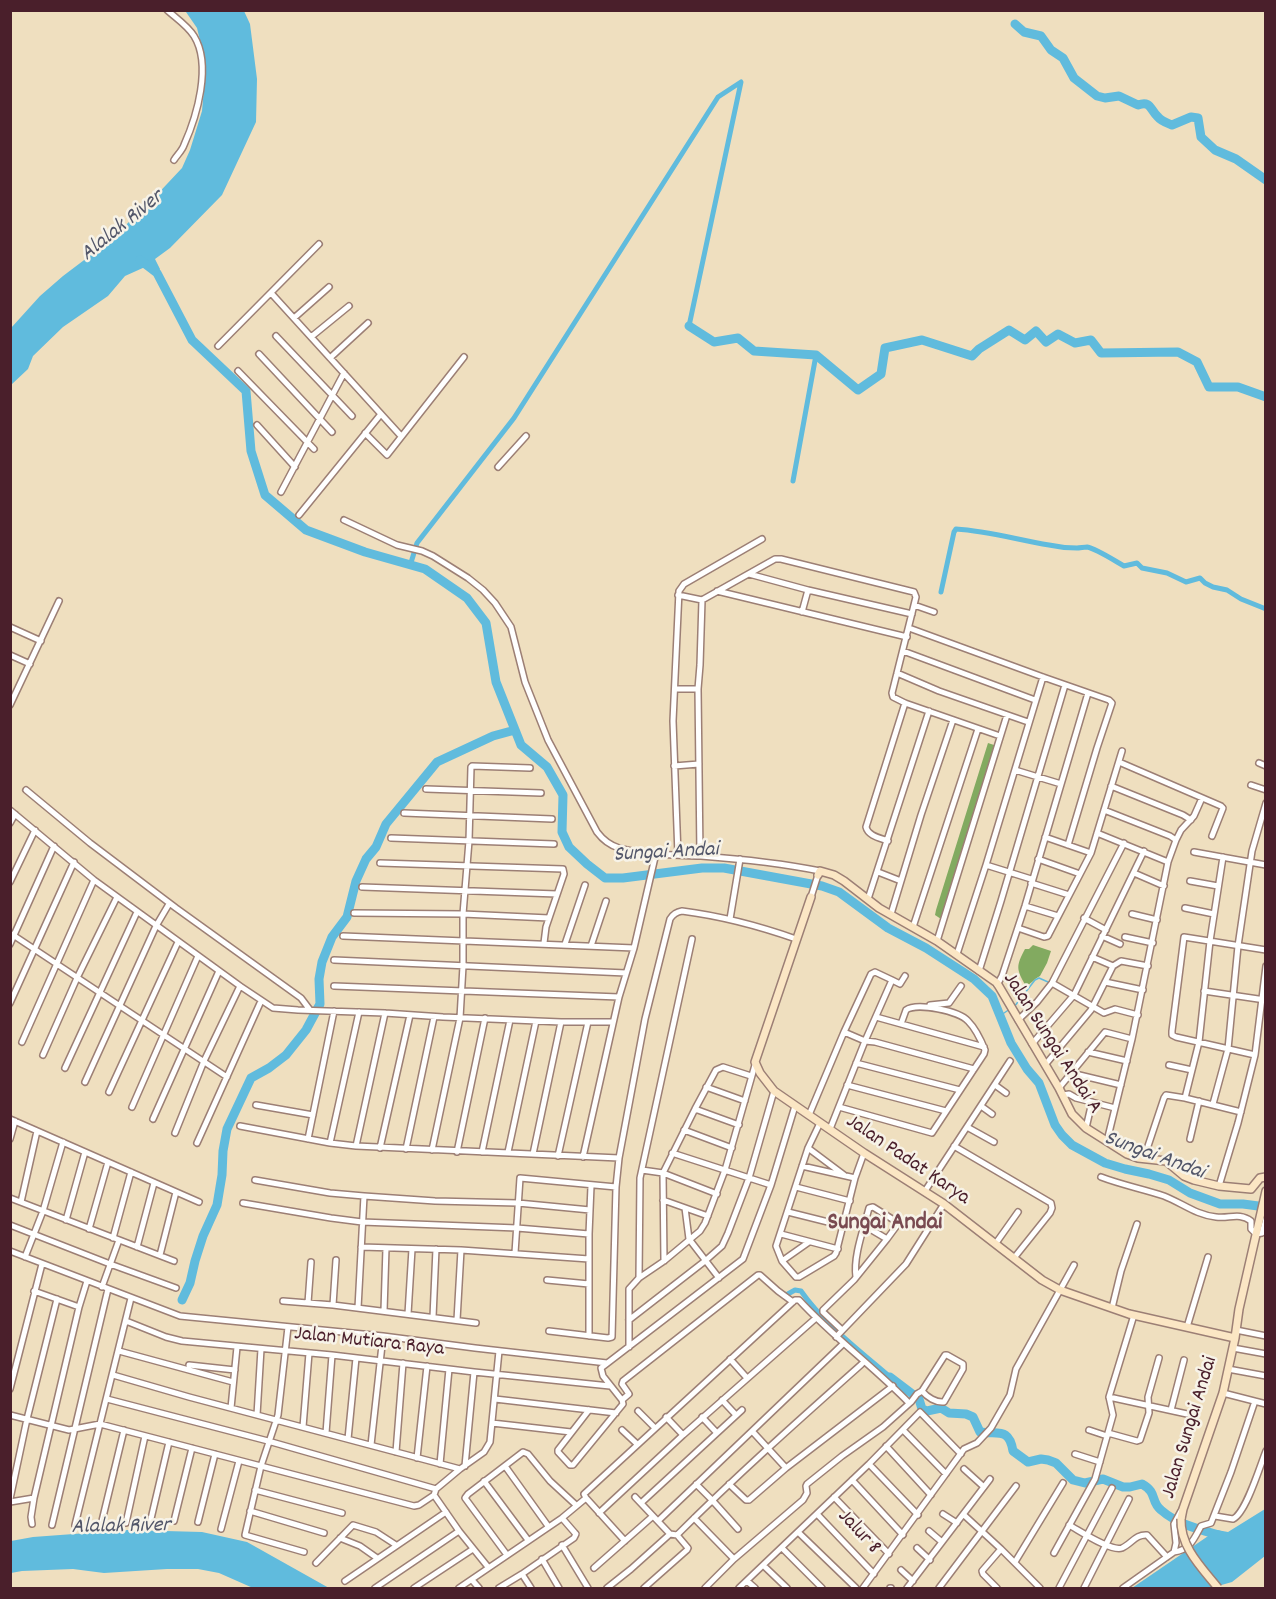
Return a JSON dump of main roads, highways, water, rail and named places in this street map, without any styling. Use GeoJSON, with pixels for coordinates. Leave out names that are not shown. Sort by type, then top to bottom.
{"type":"FeatureCollection","features":[{"type":"Feature","properties":{"kind":"water"},"geometry":{"type":"Polygon","coordinates":[[[184,11],[244,11],[250,24],[257,79],[256,122],[222,195],[170,248],[155,259],[160,269],[157,273],[152,268],[145,267],[125,276],[108,296],[63,327],[33,356],[28,369],[11,385],[11,328],[40,296],[108,242],[182,168],[202,111],[206,65],[197,28],[184,11]]]}},
{"type":"Feature","properties":{"kind":"water"},"geometry":{"type":"Polygon","coordinates":[[[1265,1509],[1265,1556],[1232,1582],[1211,1588],[1132,1588],[1217,1530],[1228,1532],[1265,1509]]]}},
{"type":"Feature","properties":{"kind":"water"},"geometry":{"type":"Polygon","coordinates":[[[128,1530],[202,1532],[247,1542],[329,1588],[253,1588],[219,1573],[198,1569],[104,1573],[73,1569],[11,1573],[11,1541],[33,1537],[128,1530]]]}},
{"type":"Feature","properties":{"kind":"waterway"},"geometry":{"type":"LineString","coordinates":[[1015,24],[1024,32],[1041,36],[1051,50],[1063,58],[1074,78],[1097,96],[1105,98],[1119,96],[1138,105],[1148,105],[1161,120],[1172,125],[1191,117],[1198,118],[1201,137],[1215,150],[1236,159],[1266,180]]}},
{"type":"Feature","properties":{"kind":"waterway"},"geometry":{"type":"LineString","coordinates":[[410,566],[417,543],[514,418],[718,97],[741,82],[689,326]]}},
{"type":"Feature","properties":{"kind":"waterway","name":"Sungai Andai"},"geometry":{"type":"LineString","coordinates":[[140,260],[157,273],[192,340],[246,391],[251,451],[265,495],[306,530],[365,552],[425,569],[467,598],[486,623],[496,682],[521,745],[547,767],[563,795],[562,832],[569,847],[587,864],[605,878],[623,878],[702,868],[724,868],[822,886],[839,892],[888,928],[926,948],[974,979],[992,996],[1011,1043],[1027,1069],[1039,1083],[1055,1125],[1072,1145],[1105,1163],[1169,1180],[1190,1193],[1220,1204],[1266,1207]]}},
{"type":"Feature","properties":{"kind":"waterway"},"geometry":{"type":"LineString","coordinates":[[689,326],[714,342],[738,338],[754,351],[816,355],[858,390],[881,374],[885,348],[922,340],[972,356],[1009,330],[1025,340],[1036,331],[1046,342],[1058,334],[1075,343],[1091,340],[1101,353],[1178,352],[1197,362],[1209,387],[1238,387],[1266,397]]}},
{"type":"Feature","properties":{"kind":"waterway"},"geometry":{"type":"LineString","coordinates":[[793,481],[816,355]]}},
{"type":"Feature","properties":{"kind":"waterway"},"geometry":{"type":"LineString","coordinates":[[941,592],[956,529],[1059,547],[1087,547],[1124,566],[1137,563],[1142,568],[1167,573],[1186,582],[1200,578],[1213,587],[1227,590],[1241,599],[1266,609]]}},
{"type":"Feature","properties":{"kind":"waterway"},"geometry":{"type":"LineString","coordinates":[[182,1300],[190,1283],[203,1236],[217,1205],[227,1129],[251,1078],[286,1055],[306,1030],[320,1004],[319,979],[322,962],[332,937],[347,917],[356,881],[366,859],[376,847],[386,824],[437,762],[493,736],[515,730]]}},
{"type":"Feature","properties":{"kind":"waterway"},"geometry":{"type":"LineString","coordinates":[[1014,1007],[1035,980],[1039,978],[1048,982]]}},
{"type":"Feature","properties":{"kind":"waterway"},"geometry":{"type":"LineString","coordinates":[[1001,1015],[1010,1009]]}},
{"type":"Feature","properties":{"kind":"waterway"},"geometry":{"type":"LineString","coordinates":[[782,1293],[786,1295],[795,1290],[801,1291],[831,1326],[890,1377]]}},
{"type":"Feature","properties":{"kind":"waterway"},"geometry":{"type":"LineString","coordinates":[[890,1377],[919,1399],[922,1409],[927,1411],[941,1408],[949,1413],[966,1414],[973,1417],[980,1432],[1006,1435],[1013,1451],[1028,1462],[1048,1460],[1056,1463],[1073,1480],[1085,1483],[1103,1479],[1123,1487],[1142,1484],[1150,1491],[1158,1507],[1175,1520],[1222,1536]]}},
{"type":"Feature","properties":{"kind":"district","name":"Sungai Andai"},"geometry":{"type":"Point","coordinates":[885,1225]}},
{"type":"Feature","properties":{"kind":"water label","name":"Alalak River"},"geometry":{"type":"Point","coordinates":[123,227]}},
{"type":"Feature","properties":{"kind":"water label","name":"Alalak River"},"geometry":{"type":"Point","coordinates":[121,1528]}}]}
